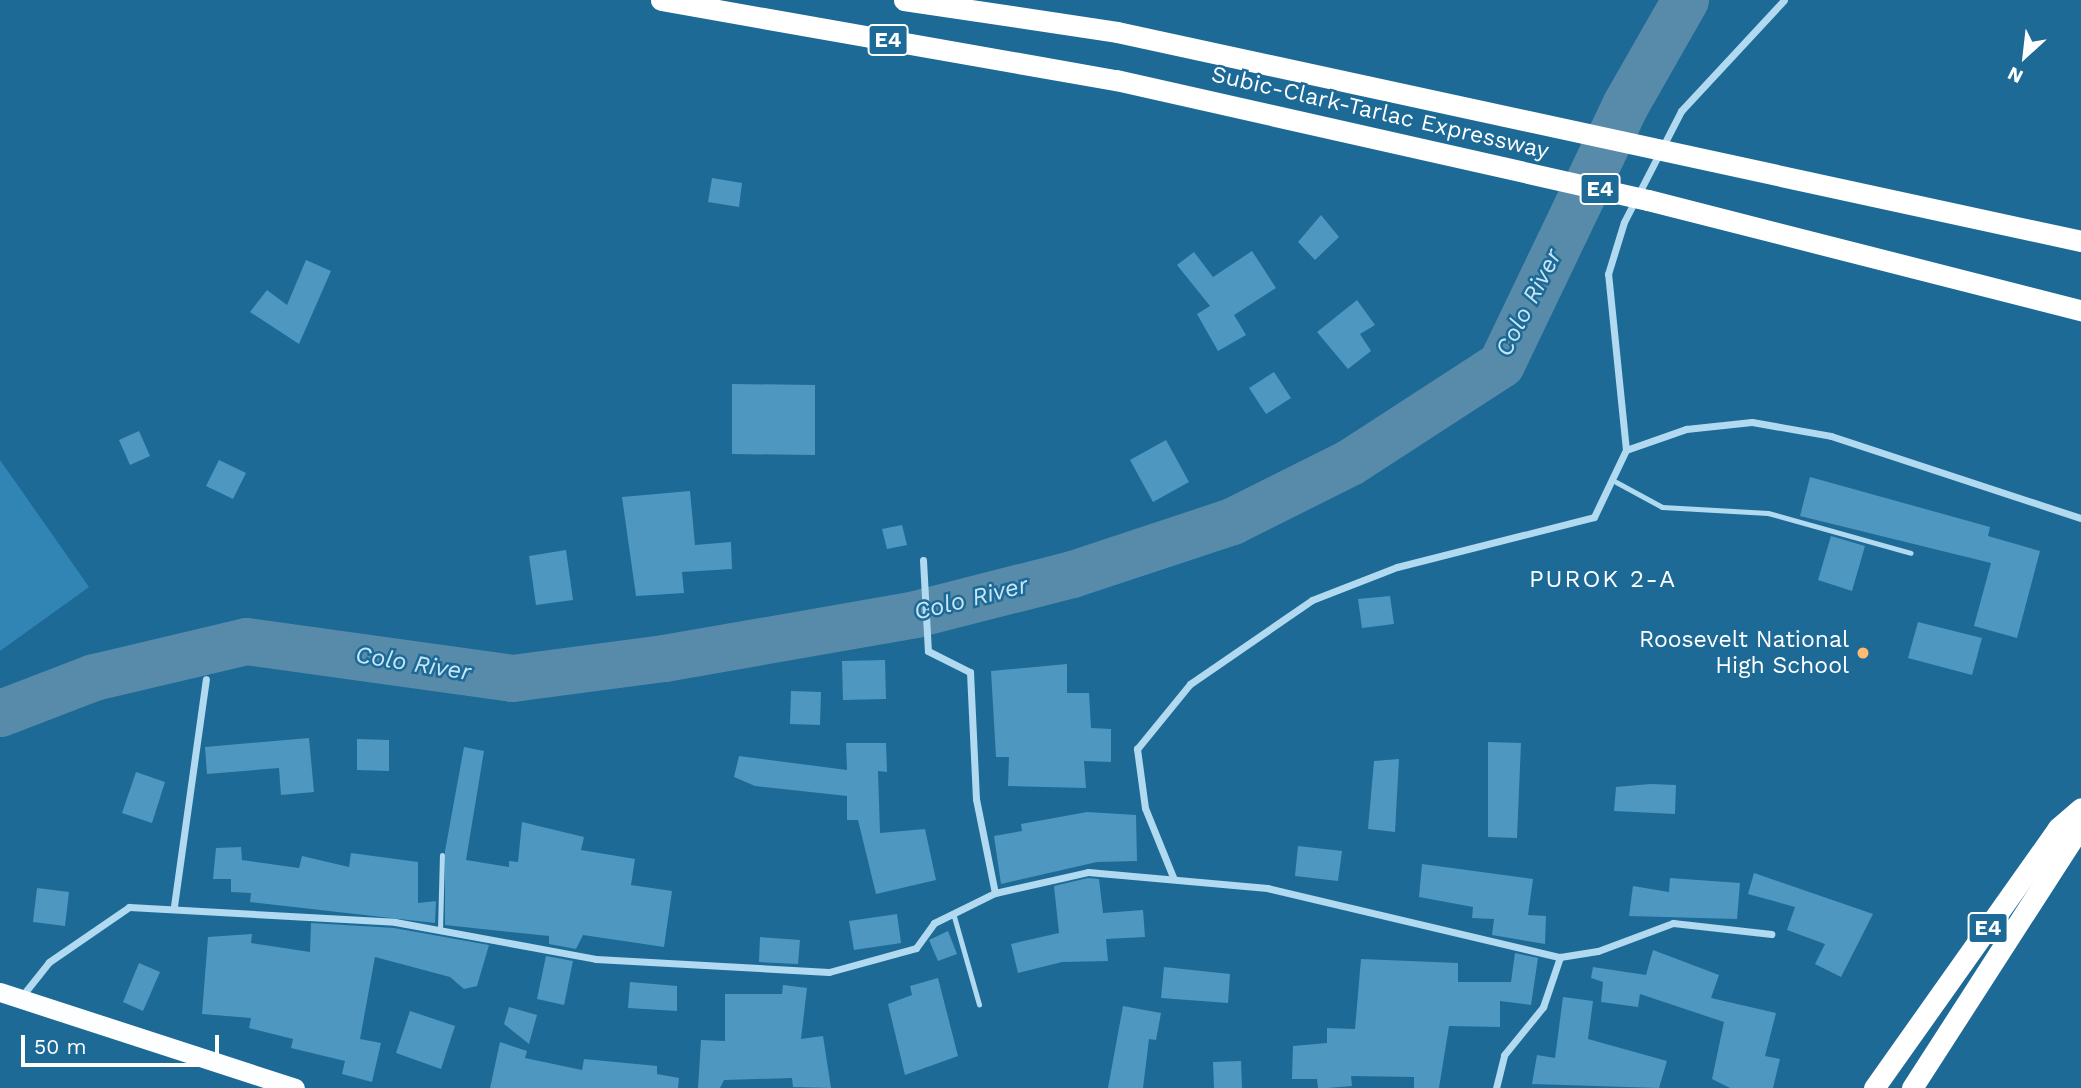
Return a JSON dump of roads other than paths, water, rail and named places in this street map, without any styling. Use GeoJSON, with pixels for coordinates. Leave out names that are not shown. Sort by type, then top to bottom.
{"type":"FeatureCollection","features":[{"type":"Feature","properties":{"kind":"highway","name":"Subic-Clark-Tarlac Expressway"},"geometry":{"type":"LineString","coordinates":[[661,0],[1116,80],[1648,200],[2081,310]]}},
{"type":"Feature","properties":{"kind":"highway","name":"Subic-Clark-Tarlac Expressway"},"geometry":{"type":"LineString","coordinates":[[904,0],[1117,32],[2081,241]]}},
{"type":"Feature","properties":{"kind":"highway","name":"E4"},"geometry":{"type":"LineString","coordinates":[[1874,1088],[2058,828],[2080,809]]}},
{"type":"Feature","properties":{"kind":"highway","name":"E4"},"geometry":{"type":"LineString","coordinates":[[1912,1088],[2073,838],[2080,809]]}},
{"type":"Feature","properties":{"kind":"highway"},"geometry":{"type":"LineString","coordinates":[[0,992],[295,1088]]}},
{"type":"Feature","properties":{"kind":"street"},"geometry":{"type":"LineString","coordinates":[[1173,877],[1145,808],[1137,748],[1190,684],[1312,600],[1397,567],[1594,517],[1616,482],[1626,450],[1608,274],[1624,222],[1681,111],[1784,0]]}},
{"type":"Feature","properties":{"kind":"street"},"geometry":{"type":"LineString","coordinates":[[1626,450],[1686,429],[1752,422],[1831,436],[2081,518]]}},
{"type":"Feature","properties":{"kind":"street"},"geometry":{"type":"LineString","coordinates":[[923,560],[928,651],[970,672],[976,799],[995,893]]}},
{"type":"Feature","properties":{"kind":"street"},"geometry":{"type":"LineString","coordinates":[[174,906],[206,679]]}},
{"type":"Feature","properties":{"kind":"street"},"geometry":{"type":"LineString","coordinates":[[19,999],[48,962],[129,907],[174,906],[440,930],[596,959],[829,972],[916,948],[934,923],[995,893],[1088,872],[1173,877],[1372,909],[1520,953],[1560,957],[1673,923],[1771,934]]}},
{"type":"Feature","properties":{"kind":"street"},"geometry":{"type":"LineString","coordinates":[[1496,1088],[1504,1055],[1543,1007],[1560,957]]}},
{"type":"Feature","properties":{"kind":"lane"},"geometry":{"type":"LineString","coordinates":[[1616,482],[1662,507],[1768,513],[1911,553]]}},
{"type":"Feature","properties":{"kind":"lane"},"geometry":{"type":"LineString","coordinates":[[440,930],[442,855]]}},
{"type":"Feature","properties":{"kind":"lane"},"geometry":{"type":"LineString","coordinates":[[953,913],[979,1004]]}},
{"type":"Feature","properties":{"kind":"waterway","name":"Colo River"},"geometry":{"type":"LineString","coordinates":[[0,713],[94,677],[246,641],[512,678],[664,658],[915,614],[1072,574],[1232,521],[1350,462],[1501,364],[1625,105],[1685,0]]}},
{"type":"Feature","properties":{"kind":"place","name":"Roosevelt National High School"},"geometry":{"type":"Point","coordinates":[1863,653]}},
{"type":"Feature","properties":{"kind":"district","name":"PUROK 2-A"},"geometry":{"type":"Point","coordinates":[1603,580]}}]}
